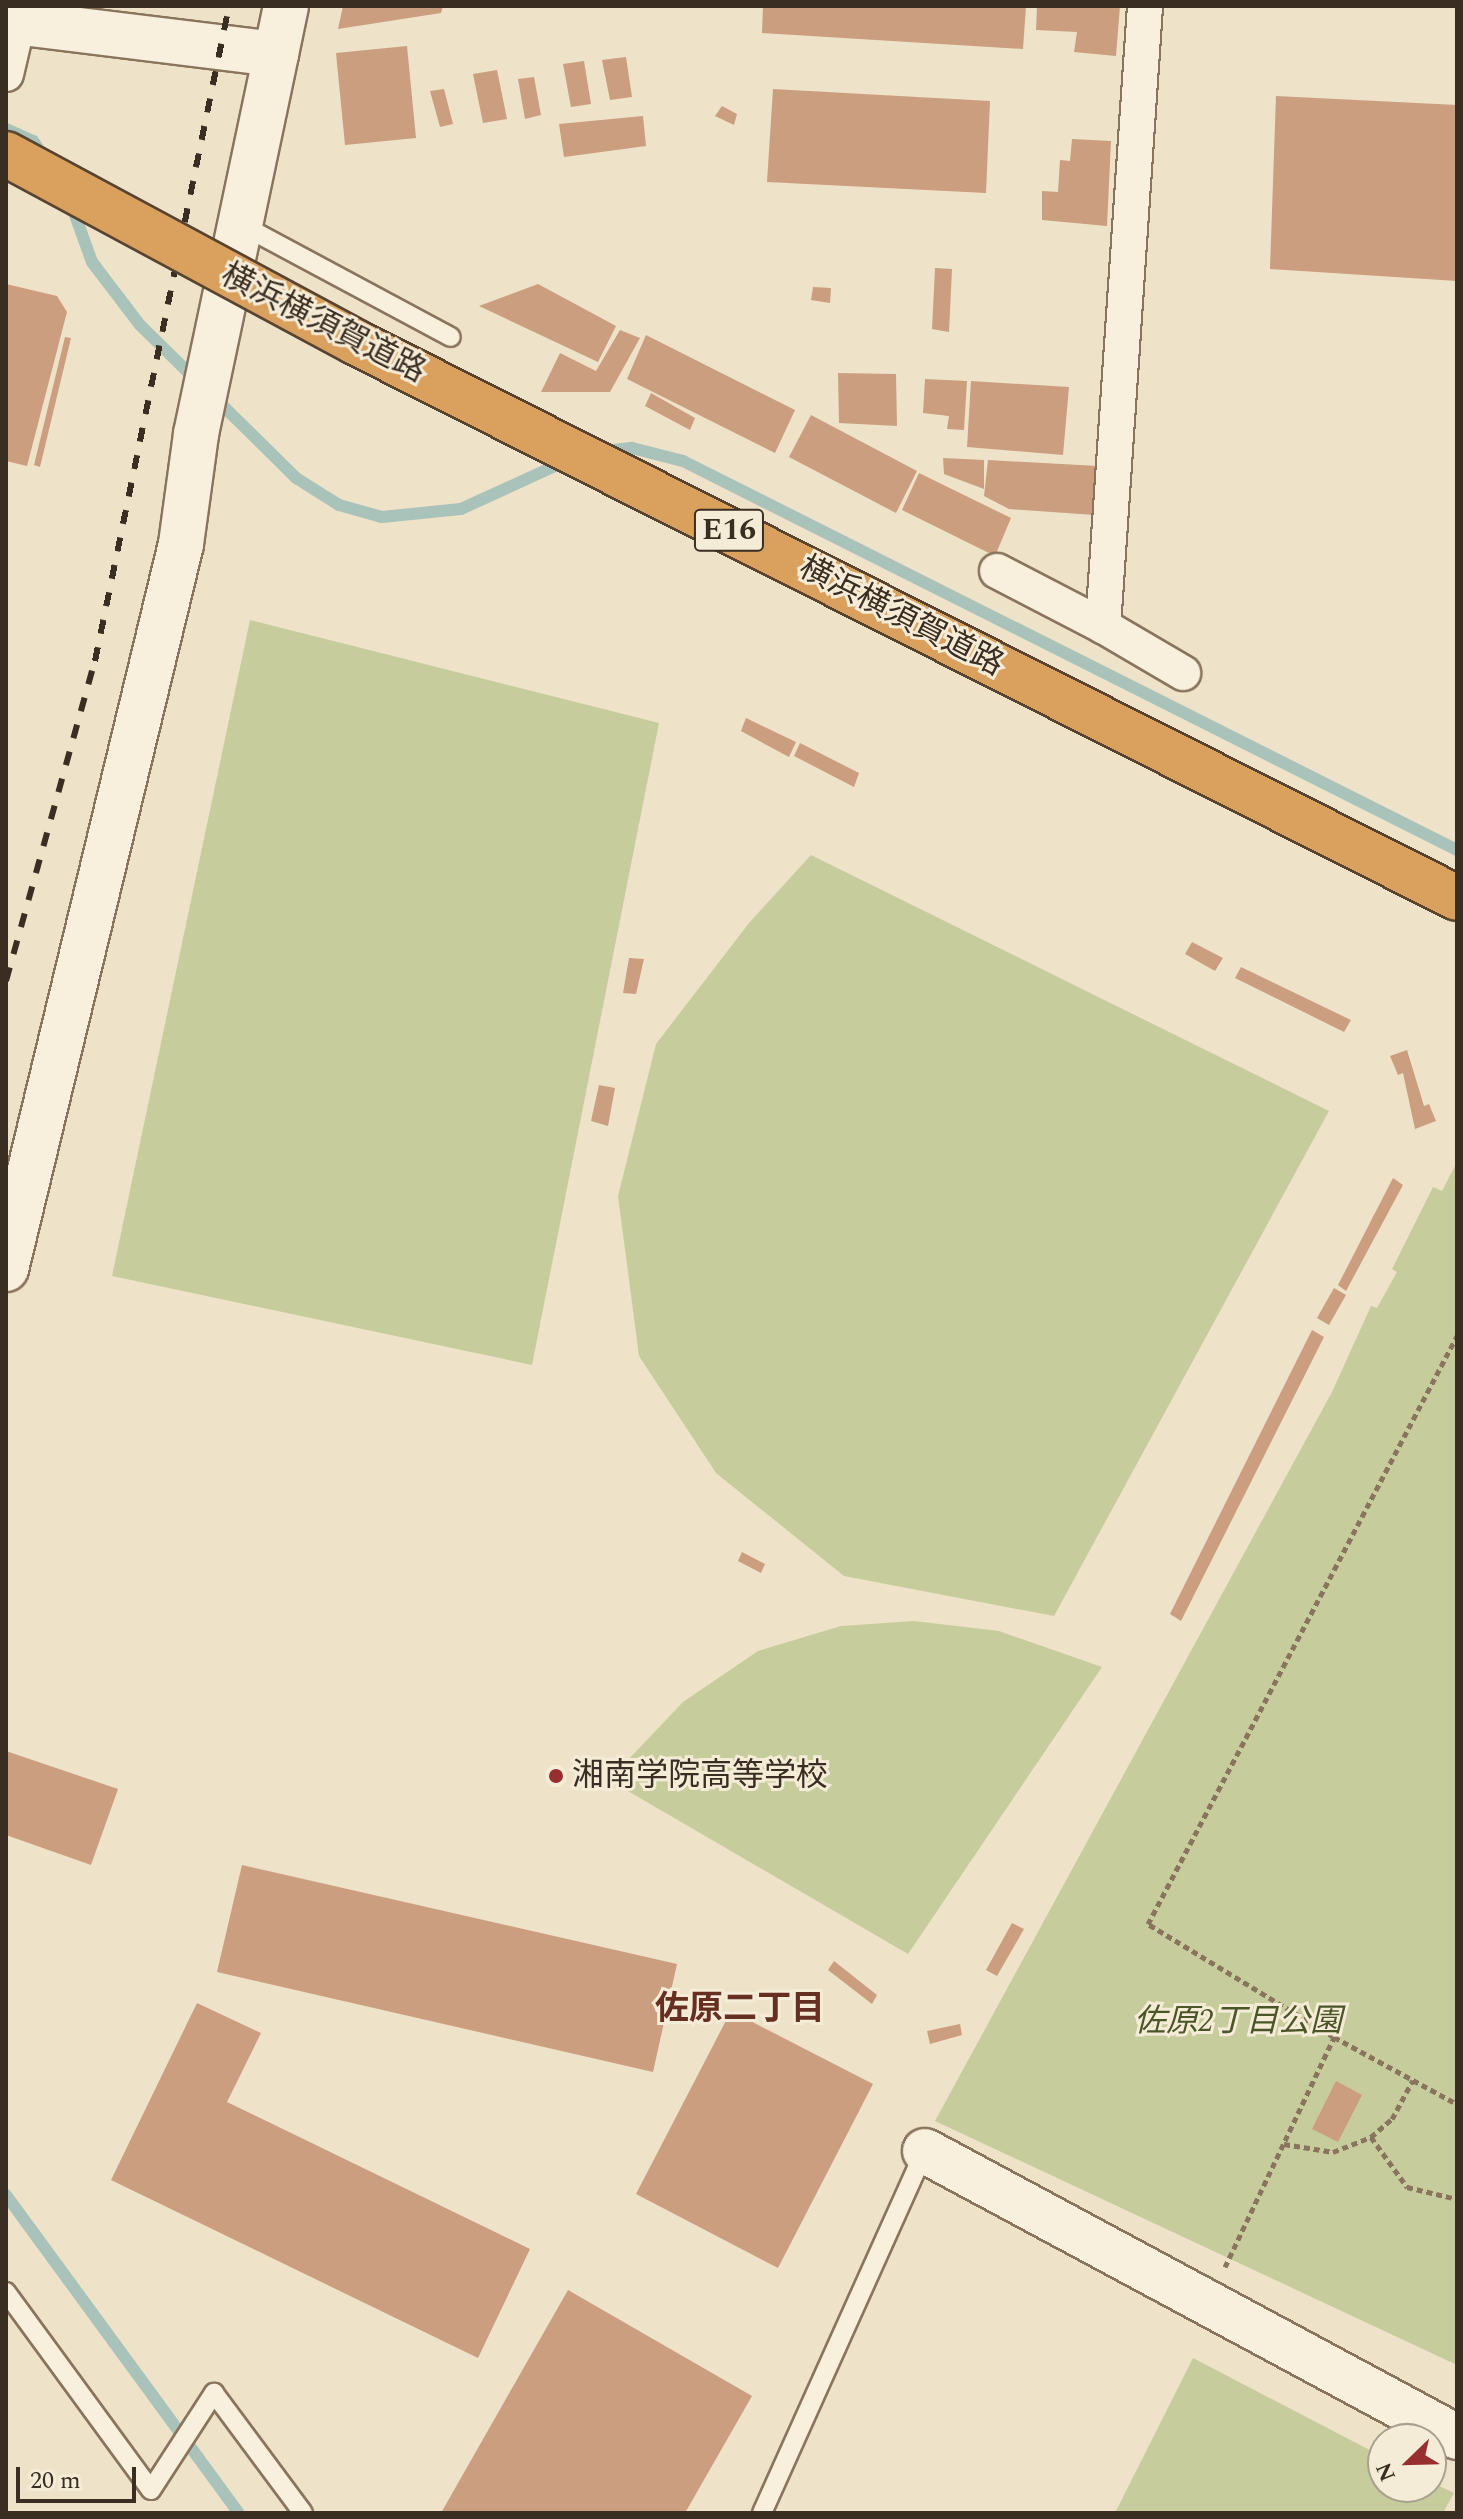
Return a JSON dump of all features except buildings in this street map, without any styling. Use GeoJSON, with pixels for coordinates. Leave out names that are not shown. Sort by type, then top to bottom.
{"type":"FeatureCollection","features":[{"type":"Feature","properties":{"kind":"highway","name":"横浜横須賀道路"},"geometry":{"type":"LineString","coordinates":[[6,154],[355,342],[1457,898]]}},
{"type":"Feature","properties":{"kind":"highway","name":"横浜横須賀道路"},"geometry":{"type":"LineString","coordinates":[[6,188],[355,375],[1457,928]]}},
{"type":"Feature","properties":{"kind":"street"},"geometry":{"type":"LineString","coordinates":[[6,1269],[181,544],[200,416],[286,6]]}},
{"type":"Feature","properties":{"kind":"street"},"geometry":{"type":"LineString","coordinates":[[1103,626],[1145,6]]}},
{"type":"Feature","properties":{"kind":"street"},"geometry":{"type":"LineString","coordinates":[[6,74],[15,17],[276,54]]}},
{"type":"Feature","properties":{"kind":"street"},"geometry":{"type":"LineString","coordinates":[[997,571],[1103,626],[1183,673]]}},
{"type":"Feature","properties":{"kind":"street"},"geometry":{"type":"LineString","coordinates":[[925,2151],[1457,2437]]}},
{"type":"Feature","properties":{"kind":"lane"},"geometry":{"type":"LineString","coordinates":[[240,224],[451,337]]}},
{"type":"Feature","properties":{"kind":"lane"},"geometry":{"type":"LineString","coordinates":[[762,2513],[925,2151]]}},
{"type":"Feature","properties":{"kind":"lane"},"geometry":{"type":"LineString","coordinates":[[6,2292],[151,2490],[214,2393],[303,2513]]}},
{"type":"Feature","properties":{"kind":"path"},"geometry":{"type":"LineString","coordinates":[[1457,1336],[1148,1924],[1334,2037],[1457,2104]]}},
{"type":"Feature","properties":{"kind":"path"},"geometry":{"type":"LineString","coordinates":[[1207,2303],[1334,2037]]}},
{"type":"Feature","properties":{"kind":"path"},"geometry":{"type":"LineString","coordinates":[[1284,2144],[1333,2152],[1371,2137],[1392,2119],[1413,2080]]}},
{"type":"Feature","properties":{"kind":"path"},"geometry":{"type":"LineString","coordinates":[[1371,2137],[1407,2187],[1457,2199]]}},
{"type":"Feature","properties":{"kind":"green space"},"geometry":{"type":"Polygon","coordinates":[[[250,620],[659,723],[532,1365],[112,1276],[250,620]]]}},
{"type":"Feature","properties":{"kind":"green space"},"geometry":{"type":"Polygon","coordinates":[[[811,855],[1329,1111],[1054,1616],[844,1576],[716,1473],[639,1356],[618,1196],[656,1044],[749,923],[811,855]]]}},
{"type":"Feature","properties":{"kind":"green space","name":"佐原2丁目公園"},"geometry":{"type":"Polygon","coordinates":[[[1457,1162],[1457,2365],[935,2121],[1332,1392],[1371,1306],[1377,1308],[1397,1272],[1392,1269],[1433,1187],[1442,1191],[1457,1162]]]}},
{"type":"Feature","properties":{"kind":"green space"},"geometry":{"type":"Polygon","coordinates":[[[914,1621],[999,1631],[1102,1667],[908,1954],[609,1780],[683,1702],[758,1651],[841,1626],[914,1621]]]}},
{"type":"Feature","properties":{"kind":"green space"},"geometry":{"type":"Polygon","coordinates":[[[1193,2358],[1367,2449],[1367,2503],[1447,2503],[1447,2490],[1454,2493],[1443,2513],[1115,2513],[1193,2358]]]}},
{"type":"Feature","properties":{"kind":"waterway"},"geometry":{"type":"LineString","coordinates":[[6,129],[33,141],[44,157]]}},
{"type":"Feature","properties":{"kind":"waterway"},"geometry":{"type":"LineString","coordinates":[[71,204],[92,262],[140,325],[198,382]]}},
{"type":"Feature","properties":{"kind":"waterway"},"geometry":{"type":"LineString","coordinates":[[214,397],[296,478],[339,505],[382,517],[461,509],[566,461]]}},
{"type":"Feature","properties":{"kind":"waterway"},"geometry":{"type":"LineString","coordinates":[[602,451],[632,448],[683,461],[1457,850]]}},
{"type":"Feature","properties":{"kind":"waterway"},"geometry":{"type":"LineString","coordinates":[[6,2195],[239,2513]]}},
{"type":"Feature","properties":{"kind":"railway"},"geometry":{"type":"LineString","coordinates":[[6,981],[95,661],[229,6]]}},
{"type":"Feature","properties":{"kind":"place","name":"湘南学院高等学校"},"geometry":{"type":"Point","coordinates":[556,1776]}},
{"type":"Feature","properties":{"kind":"district","name":"佐原二丁目"},"geometry":{"type":"Point","coordinates":[740,2010]}}]}
